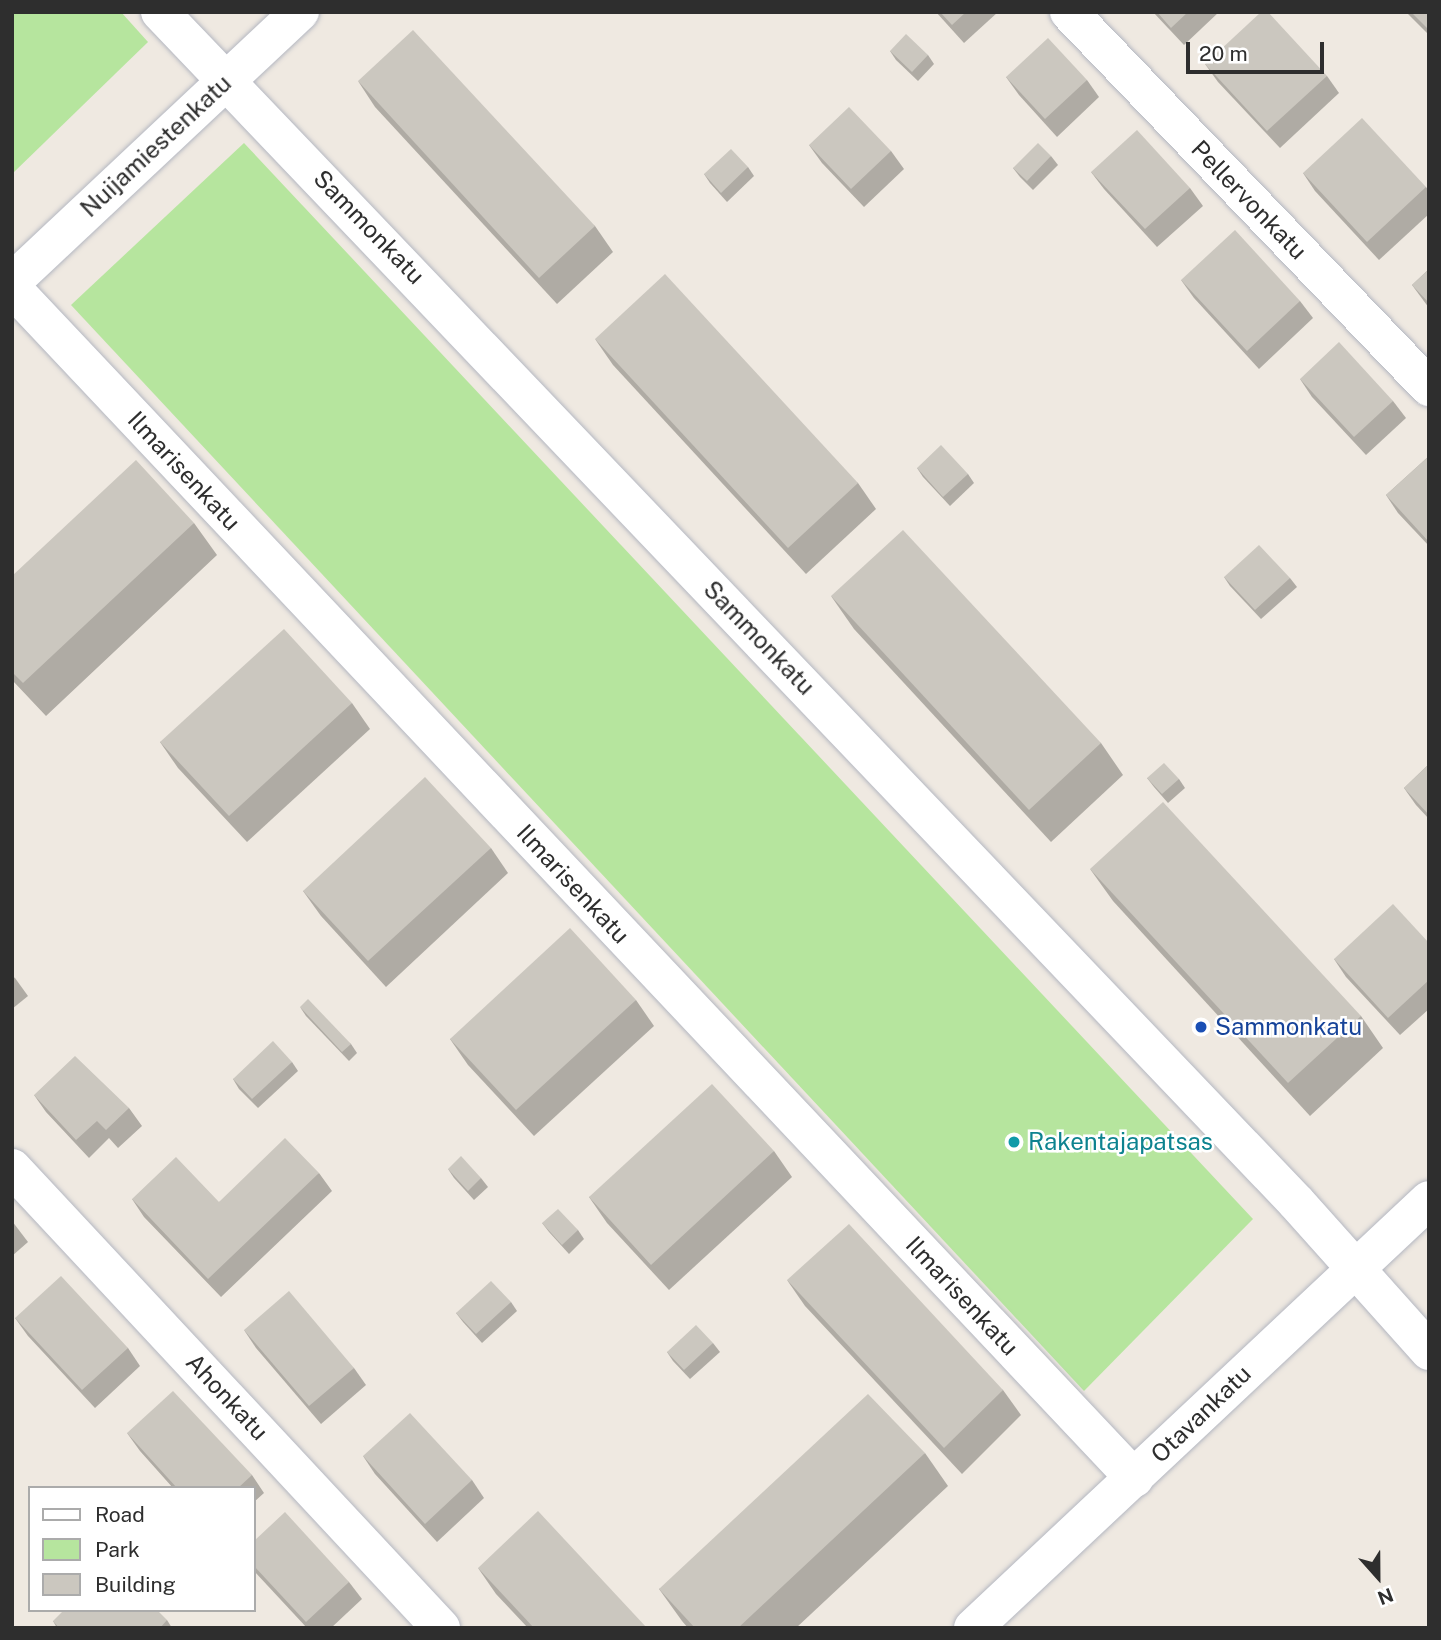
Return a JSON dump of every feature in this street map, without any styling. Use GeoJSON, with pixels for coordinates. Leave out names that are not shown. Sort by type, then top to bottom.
{"type":"FeatureCollection","features":[{"type":"Feature","properties":{"kind":"street","name":"Sammonkatu"},"geometry":{"type":"LineString","coordinates":[[160,12],[1356,1267],[1429,1351]]}},
{"type":"Feature","properties":{"kind":"street","name":"Nuijamiestenkatu"},"geometry":{"type":"LineString","coordinates":[[12,282],[300,12]]}},
{"type":"Feature","properties":{"kind":"street","name":"Pellervonkatu"},"geometry":{"type":"LineString","coordinates":[[1069,12],[1429,387]]}},
{"type":"Feature","properties":{"kind":"street","name":"Ilmarisenkatu"},"geometry":{"type":"LineString","coordinates":[[12,288],[1134,1478]]}},
{"type":"Feature","properties":{"kind":"street","name":"Ahonkatu"},"geometry":{"type":"LineString","coordinates":[[12,1168],[440,1628]]}},
{"type":"Feature","properties":{"kind":"street","name":"Otavankatu"},"geometry":{"type":"LineString","coordinates":[[973,1628],[1429,1200]]}},
{"type":"Feature","properties":{"kind":"green space"},"geometry":{"type":"Polygon","coordinates":[[[12,12],[121,12],[148,42],[12,174],[12,12]]]}},
{"type":"Feature","properties":{"kind":"green space"},"geometry":{"type":"Polygon","coordinates":[[[244,143],[1253,1219],[1084,1391],[71,305],[244,143]]]}},
{"type":"Feature","properties":{"kind":"building"},"geometry":{"type":"Polygon","coordinates":[[[940,12],[966,12],[952,25],[940,12]]]}},
{"type":"Feature","properties":{"kind":"building"},"geometry":{"type":"Polygon","coordinates":[[[1157,12],[1188,12],[1171,28],[1157,12]]]}},
{"type":"Feature","properties":{"kind":"building"},"geometry":{"type":"Polygon","coordinates":[[[1261,12],[1268,12],[1327,76],[1267,131],[1205,64],[1261,12]]]}},
{"type":"Feature","properties":{"kind":"building"},"geometry":{"type":"Polygon","coordinates":[[[1411,12],[1429,12],[1429,30],[1411,12]]]}},
{"type":"Feature","properties":{"kind":"building"},"geometry":{"type":"Polygon","coordinates":[[[413,30],[595,226],[539,278],[358,81],[413,30]]]}},
{"type":"Feature","properties":{"kind":"building"},"geometry":{"type":"Polygon","coordinates":[[[906,34],[928,55],[912,72],[890,51],[906,34]]]}},
{"type":"Feature","properties":{"kind":"building"},"geometry":{"type":"Polygon","coordinates":[[[1048,38],[1087,80],[1045,119],[1006,77],[1048,38]]]}},
{"type":"Feature","properties":{"kind":"building"},"geometry":{"type":"Polygon","coordinates":[[[849,107],[891,151],[851,189],[809,145],[849,107]]]}},
{"type":"Feature","properties":{"kind":"building"},"geometry":{"type":"Polygon","coordinates":[[[1362,118],[1426,187],[1367,242],[1303,173],[1362,118]]]}},
{"type":"Feature","properties":{"kind":"building"},"geometry":{"type":"Polygon","coordinates":[[[1137,130],[1190,188],[1145,229],[1091,172],[1137,130]]]}},
{"type":"Feature","properties":{"kind":"building"},"geometry":{"type":"Polygon","coordinates":[[[1038,143],[1051,156],[1027,181],[1013,168],[1038,143]]]}},
{"type":"Feature","properties":{"kind":"building"},"geometry":{"type":"Polygon","coordinates":[[[731,149],[748,167],[721,193],[704,174],[731,149]]]}},
{"type":"Feature","properties":{"kind":"building"},"geometry":{"type":"Polygon","coordinates":[[[1235,230],[1300,301],[1247,351],[1181,280],[1235,230]]]}},
{"type":"Feature","properties":{"kind":"building"},"geometry":{"type":"Polygon","coordinates":[[[1429,269],[1429,303],[1412,285],[1429,269]]]}},
{"type":"Feature","properties":{"kind":"building"},"geometry":{"type":"Polygon","coordinates":[[[665,274],[858,483],[788,548],[595,339],[665,274]]]}},
{"type":"Feature","properties":{"kind":"building"},"geometry":{"type":"Polygon","coordinates":[[[1339,342],[1393,401],[1354,437],[1300,379],[1339,342]]]}},
{"type":"Feature","properties":{"kind":"building"},"geometry":{"type":"Polygon","coordinates":[[[941,445],[968,474],[943,497],[917,468],[941,445]]]}},
{"type":"Feature","properties":{"kind":"building"},"geometry":{"type":"Polygon","coordinates":[[[1429,456],[1429,542],[1386,495],[1429,456]]]}},
{"type":"Feature","properties":{"kind":"building"},"geometry":{"type":"Polygon","coordinates":[[[136,460],[194,523],[23,683],[12,672],[12,576],[136,460]]]}},
{"type":"Feature","properties":{"kind":"building"},"geometry":{"type":"Polygon","coordinates":[[[903,530],[1101,743],[1029,810],[831,596],[903,530]]]}},
{"type":"Feature","properties":{"kind":"building"},"geometry":{"type":"Polygon","coordinates":[[[1259,545],[1290,578],[1255,610],[1224,577],[1259,545]]]}},
{"type":"Feature","properties":{"kind":"building"},"geometry":{"type":"Polygon","coordinates":[[[284,629],[352,703],[229,816],[160,742],[284,629]]]}},
{"type":"Feature","properties":{"kind":"building"},"geometry":{"type":"Polygon","coordinates":[[[1164,763],[1179,779],[1162,794],[1147,778],[1164,763]]]}},
{"type":"Feature","properties":{"kind":"building"},"geometry":{"type":"Polygon","coordinates":[[[1429,764],[1429,815],[1404,788],[1429,764]]]}},
{"type":"Feature","properties":{"kind":"building"},"geometry":{"type":"Polygon","coordinates":[[[425,777],[491,848],[368,961],[303,891],[425,777]]]}},
{"type":"Feature","properties":{"kind":"building"},"geometry":{"type":"Polygon","coordinates":[[[1163,802],[1361,1016],[1288,1083],[1090,869],[1163,802]]]}},
{"type":"Feature","properties":{"kind":"building"},"geometry":{"type":"Polygon","coordinates":[[[1393,904],[1429,943],[1429,980],[1388,1018],[1334,959],[1393,904]]]}},
{"type":"Feature","properties":{"kind":"building"},"geometry":{"type":"Polygon","coordinates":[[[570,928],[636,1000],[516,1110],[450,1039],[570,928]]]}},
{"type":"Feature","properties":{"kind":"building"},"geometry":{"type":"Polygon","coordinates":[[[308,999],[351,1044],[342,1052],[300,1007],[308,999]]]}},
{"type":"Feature","properties":{"kind":"building"},"geometry":{"type":"Polygon","coordinates":[[[273,1041],[292,1062],[252,1099],[233,1079],[273,1041]]]}},
{"type":"Feature","properties":{"kind":"building"},"geometry":{"type":"Polygon","coordinates":[[[75,1056],[129,1108],[106,1130],[97,1121],[76,1140],[34,1095],[75,1056]]]}},
{"type":"Feature","properties":{"kind":"building"},"geometry":{"type":"Polygon","coordinates":[[[712,1084],[774,1151],[651,1265],[589,1197],[712,1084]]]}},
{"type":"Feature","properties":{"kind":"building"},"geometry":{"type":"Polygon","coordinates":[[[285,1138],[319,1173],[208,1279],[132,1199],[176,1157],[219,1202],[285,1138]]]}},
{"type":"Feature","properties":{"kind":"building"},"geometry":{"type":"Polygon","coordinates":[[[461,1156],[481,1178],[468,1191],[448,1169],[461,1156]]]}},
{"type":"Feature","properties":{"kind":"building"},"geometry":{"type":"Polygon","coordinates":[[[558,1209],[578,1230],[562,1245],[542,1223],[558,1209]]]}},
{"type":"Feature","properties":{"kind":"building"},"geometry":{"type":"Polygon","coordinates":[[[849,1224],[1003,1390],[944,1448],[787,1280],[849,1224]]]}},
{"type":"Feature","properties":{"kind":"building"},"geometry":{"type":"Polygon","coordinates":[[[61,1276],[128,1348],[82,1390],[15,1318],[61,1276]]]}},
{"type":"Feature","properties":{"kind":"building"},"geometry":{"type":"Polygon","coordinates":[[[491,1281],[511,1302],[476,1334],[456,1313],[491,1281]]]}},
{"type":"Feature","properties":{"kind":"building"},"geometry":{"type":"Polygon","coordinates":[[[289,1291],[354,1368],[309,1406],[244,1330],[289,1291]]]}},
{"type":"Feature","properties":{"kind":"building"},"geometry":{"type":"Polygon","coordinates":[[[696,1325],[713,1343],[684,1370],[667,1352],[696,1325]]]}},
{"type":"Feature","properties":{"kind":"building"},"geometry":{"type":"Polygon","coordinates":[[[173,1391],[252,1475],[240,1486],[175,1486],[127,1433],[173,1391]]]}},
{"type":"Feature","properties":{"kind":"building"},"geometry":{"type":"Polygon","coordinates":[[[868,1394],[925,1453],[738,1628],[695,1628],[659,1589],[868,1394]]]}},
{"type":"Feature","properties":{"kind":"building"},"geometry":{"type":"Polygon","coordinates":[[[410,1413],[472,1480],[425,1524],[363,1456],[410,1413]]]}},
{"type":"Feature","properties":{"kind":"building"},"geometry":{"type":"Polygon","coordinates":[[[538,1511],[647,1628],[534,1628],[478,1568],[538,1511]]]}},
{"type":"Feature","properties":{"kind":"building"},"geometry":{"type":"Polygon","coordinates":[[[285,1512],[349,1582],[306,1622],[256,1568],[256,1539],[285,1512]]]}},
{"type":"Feature","properties":{"kind":"building"},"geometry":{"type":"Polygon","coordinates":[[[62,1612],[159,1612],[167,1620],[160,1628],[59,1628],[53,1621],[62,1612]]]}},
{"type":"Feature","properties":{"kind":"place","name":"Sammonkatu"},"geometry":{"type":"Point","coordinates":[1201,1027]}},
{"type":"Feature","properties":{"kind":"place","name":"Rakentajapatsas"},"geometry":{"type":"Point","coordinates":[1014,1142]}}]}
